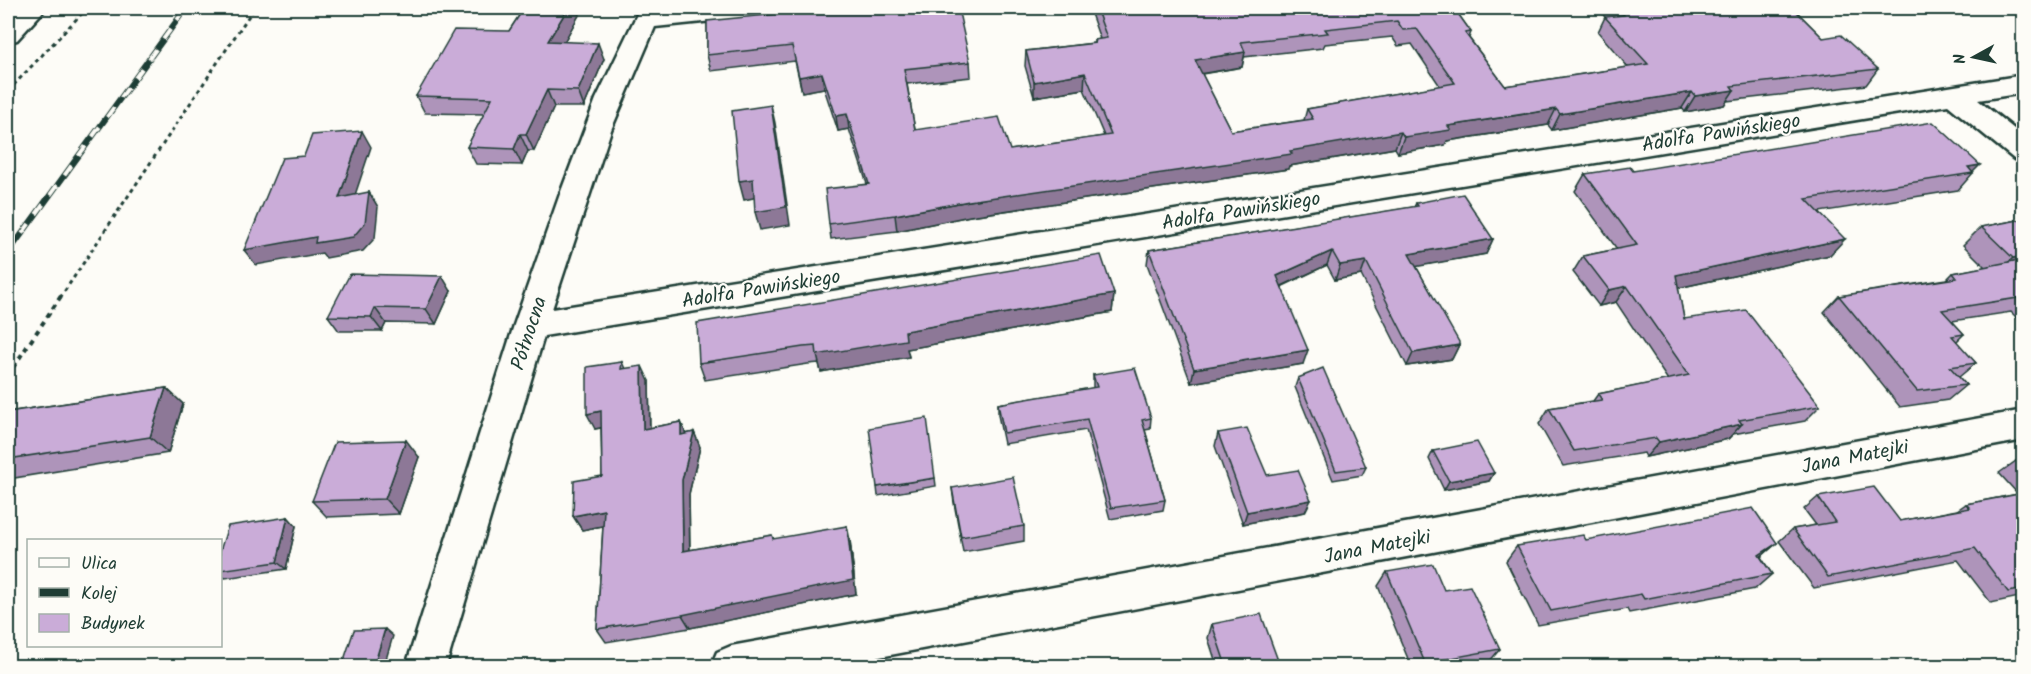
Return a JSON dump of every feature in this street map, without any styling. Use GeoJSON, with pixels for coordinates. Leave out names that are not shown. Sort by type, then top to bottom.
{"type":"FeatureCollection","features":[{"type":"Feature","properties":{"kind":"street"},"geometry":{"type":"LineString","coordinates":[[8,34],[33,8]]}},
{"type":"Feature","properties":{"kind":"street"},"geometry":{"type":"LineString","coordinates":[[649,14],[761,8]]}},
{"type":"Feature","properties":{"kind":"street","name":"Północna"},"geometry":{"type":"LineString","coordinates":[[426,666],[530,325],[597,132],[649,14]]}},
{"type":"Feature","properties":{"kind":"street","name":"Adolfa Pawińskiego"},"geometry":{"type":"LineString","coordinates":[[530,325],[2024,84]]}},
{"type":"Feature","properties":{"kind":"street"},"geometry":{"type":"LineString","coordinates":[[1952,94],[2024,152]]}},
{"type":"Feature","properties":{"kind":"street","name":"Jana Matejki"},"geometry":{"type":"LineString","coordinates":[[731,666],[2024,425]]}},
{"type":"Feature","properties":{"kind":"path"},"geometry":{"type":"LineString","coordinates":[[8,91],[87,8]]}},
{"type":"Feature","properties":{"kind":"path"},"geometry":{"type":"LineString","coordinates":[[8,375],[254,8]]}},
{"type":"Feature","properties":{"kind":"building"},"geometry":{"type":"Polygon","coordinates":[[[524,8],[568,8],[548,41],[598,43],[578,91],[547,90],[526,134],[520,134],[514,149],[467,147],[492,98],[416,96],[454,30],[509,31],[524,8]]]}},
{"type":"Feature","properties":{"kind":"building"},"geometry":{"type":"Polygon","coordinates":[[[836,8],[958,8],[970,62],[904,69],[915,130],[999,117],[1010,150],[1111,135],[1085,73],[1034,82],[1026,51],[1095,43],[1094,40],[1107,38],[1096,8],[1454,8],[1471,32],[1465,33],[1505,86],[1648,64],[1605,17],[1624,15],[1618,8],[1793,8],[1823,38],[1841,35],[1878,69],[1731,86],[1734,90],[1695,96],[1692,92],[1560,114],[1556,109],[1448,126],[1451,130],[1404,137],[1401,132],[1290,151],[1292,154],[969,201],[895,215],[829,224],[825,189],[869,184],[847,114],[836,116],[822,73],[799,77],[792,46],[707,55],[707,21],[836,8]],[[1397,21],[1325,29],[1328,33],[1241,42],[1245,52],[1195,60],[1231,131],[1313,119],[1307,109],[1455,83],[1417,29],[1403,30],[1397,21]]]}},
{"type":"Feature","properties":{"kind":"building"},"geometry":{"type":"Polygon","coordinates":[[[771,105],[786,207],[755,212],[753,179],[739,181],[732,111],[771,105]]]}},
{"type":"Feature","properties":{"kind":"building"},"geometry":{"type":"Polygon","coordinates":[[[1933,122],[1980,165],[1968,167],[1973,173],[1806,199],[1845,239],[1676,275],[1684,319],[1746,310],[1820,406],[1739,420],[1742,424],[1659,442],[1656,438],[1574,451],[1549,408],[1602,400],[1598,394],[1689,375],[1627,286],[1609,290],[1583,256],[1637,245],[1585,174],[1630,167],[1633,171],[1933,122]]]}},
{"type":"Feature","properties":{"kind":"building"},"geometry":{"type":"Polygon","coordinates":[[[362,131],[339,198],[369,192],[365,223],[353,237],[315,243],[316,237],[244,250],[282,158],[304,156],[312,135],[362,131]]]}},
{"type":"Feature","properties":{"kind":"building"},"geometry":{"type":"Polygon","coordinates":[[[1463,194],[1493,239],[1409,254],[1459,345],[1413,353],[1366,261],[1340,265],[1332,251],[1277,276],[1308,350],[1194,369],[1149,250],[1418,206],[1416,203],[1463,194]]]}},
{"type":"Feature","properties":{"kind":"building"},"geometry":{"type":"Polygon","coordinates":[[[2024,219],[2024,256],[2013,258],[1981,227],[2024,219]]]}},
{"type":"Feature","properties":{"kind":"building"},"geometry":{"type":"Polygon","coordinates":[[[1101,255],[1114,294],[905,331],[906,340],[817,355],[816,346],[699,363],[697,323],[1101,255]]]}},
{"type":"Feature","properties":{"kind":"building"},"geometry":{"type":"Polygon","coordinates":[[[2024,259],[2024,297],[1942,310],[1964,334],[1952,336],[1976,363],[1950,367],[1966,385],[1917,391],[1839,296],[1957,278],[1953,273],[2024,259]]]}},
{"type":"Feature","properties":{"kind":"building"},"geometry":{"type":"Polygon","coordinates":[[[350,274],[442,276],[426,309],[375,308],[371,317],[328,316],[350,274]]]}},
{"type":"Feature","properties":{"kind":"building"},"geometry":{"type":"Polygon","coordinates":[[[622,362],[621,369],[642,366],[643,429],[681,422],[681,435],[694,432],[682,480],[683,551],[772,535],[773,539],[847,526],[853,580],[682,615],[597,629],[604,510],[573,516],[574,481],[602,476],[601,411],[587,414],[587,367],[622,362]]]}},
{"type":"Feature","properties":{"kind":"building"},"geometry":{"type":"Polygon","coordinates":[[[1135,368],[1151,418],[1142,420],[1165,500],[1111,508],[1087,419],[1004,433],[998,404],[1097,387],[1093,375],[1135,368]]]}},
{"type":"Feature","properties":{"kind":"building"},"geometry":{"type":"Polygon","coordinates":[[[1323,368],[1366,467],[1336,471],[1298,378],[1323,368]]]}},
{"type":"Feature","properties":{"kind":"building"},"geometry":{"type":"Polygon","coordinates":[[[166,388],[150,437],[8,459],[8,412],[166,388]]]}},
{"type":"Feature","properties":{"kind":"building"},"geometry":{"type":"Polygon","coordinates":[[[927,418],[935,478],[877,487],[869,428],[927,418]]]}},
{"type":"Feature","properties":{"kind":"building"},"geometry":{"type":"Polygon","coordinates":[[[1247,428],[1267,475],[1298,470],[1311,500],[1247,512],[1218,433],[1247,428]]]}},
{"type":"Feature","properties":{"kind":"building"},"geometry":{"type":"Polygon","coordinates":[[[406,440],[385,499],[312,501],[335,442],[406,440]]]}},
{"type":"Feature","properties":{"kind":"building"},"geometry":{"type":"Polygon","coordinates":[[[1477,442],[1494,473],[1449,481],[1433,451],[1477,442]]]}},
{"type":"Feature","properties":{"kind":"building"},"geometry":{"type":"Polygon","coordinates":[[[2024,459],[2024,470],[2016,461],[2024,459]]]}},
{"type":"Feature","properties":{"kind":"building"},"geometry":{"type":"Polygon","coordinates":[[[1013,477],[1024,526],[961,537],[952,488],[1013,477]]]}},
{"type":"Feature","properties":{"kind":"building"},"geometry":{"type":"Polygon","coordinates":[[[1874,487],[1900,521],[1970,508],[1966,504],[2024,493],[2024,589],[2008,592],[1975,548],[1828,577],[1793,529],[1835,522],[1818,497],[1874,487]]]}},
{"type":"Feature","properties":{"kind":"building"},"geometry":{"type":"Polygon","coordinates":[[[1753,508],[1777,543],[1759,555],[1772,574],[1644,599],[1641,594],[1551,611],[1517,546],[1583,535],[1586,540],[1753,508]]]}},
{"type":"Feature","properties":{"kind":"building"},"geometry":{"type":"Polygon","coordinates":[[[288,517],[277,562],[222,570],[222,545],[228,526],[288,517]]]}},
{"type":"Feature","properties":{"kind":"building"},"geometry":{"type":"Polygon","coordinates":[[[1433,564],[1444,590],[1470,586],[1500,649],[1425,663],[1387,572],[1433,564]]]}},
{"type":"Feature","properties":{"kind":"building"},"geometry":{"type":"Polygon","coordinates":[[[1261,614],[1280,666],[1226,666],[1212,624],[1261,614]]]}},
{"type":"Feature","properties":{"kind":"building"},"geometry":{"type":"Polygon","coordinates":[[[385,629],[374,666],[342,666],[354,630],[385,629]]]}},
{"type":"Feature","properties":{"kind":"railway"},"geometry":{"type":"LineString","coordinates":[[8,253],[186,8]]}}]}
